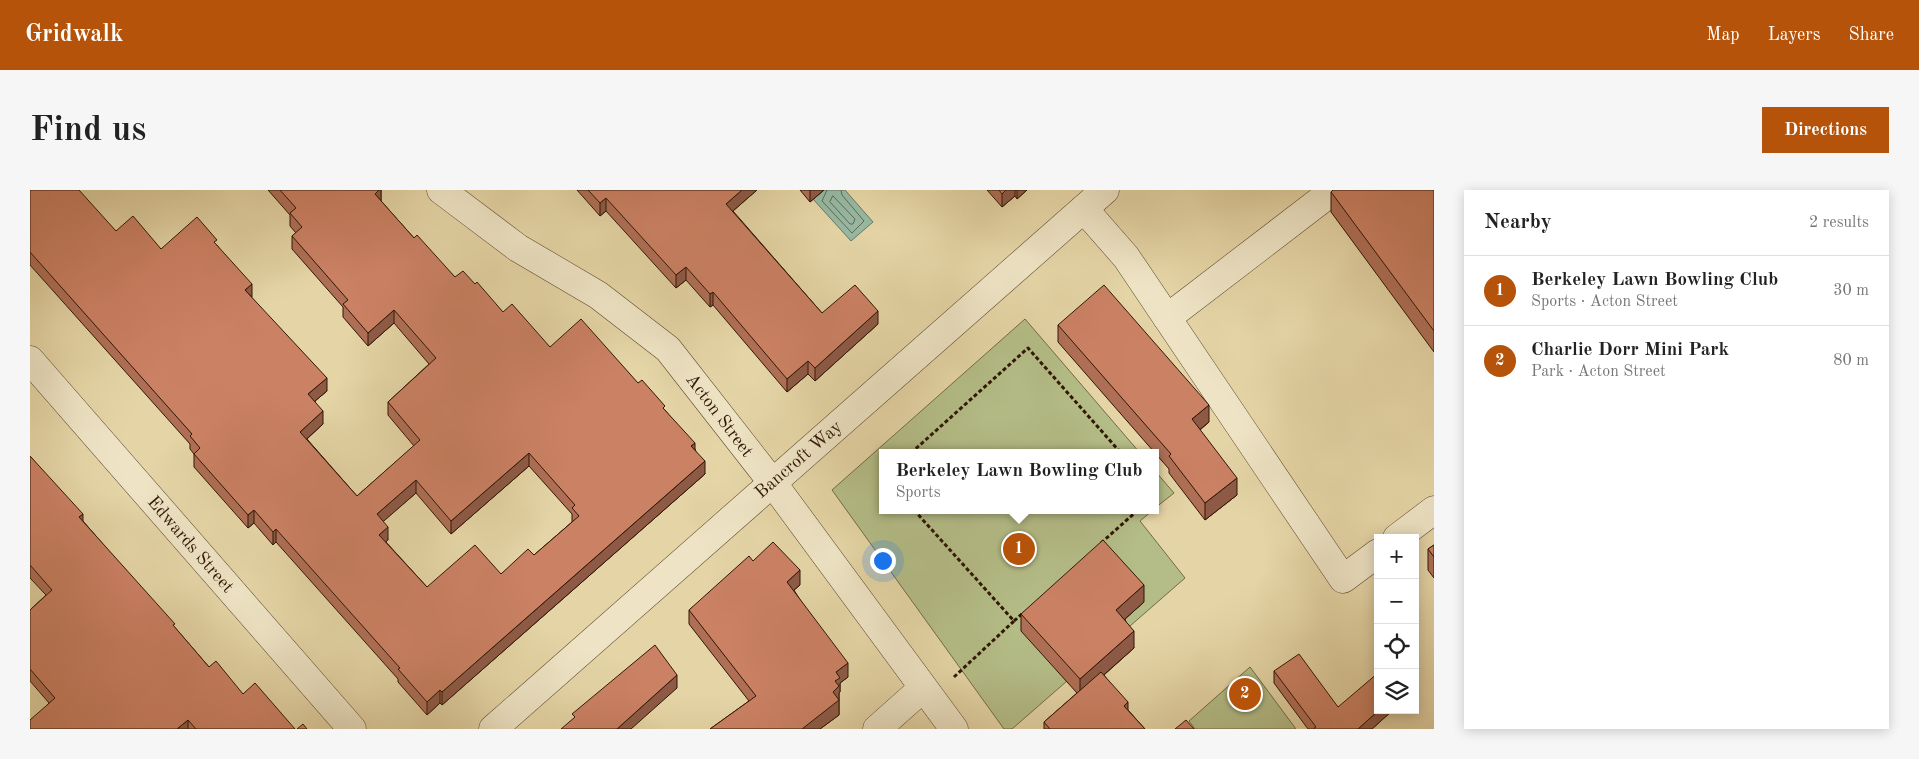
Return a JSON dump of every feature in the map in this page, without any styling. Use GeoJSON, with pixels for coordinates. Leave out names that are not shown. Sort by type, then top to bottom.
{"type":"FeatureCollection","features":[{"type":"Feature","properties":{"kind":"street","name":"Acton Street"},"geometry":{"type":"LineString","coordinates":[[441,190],[518,248],[598,294],[668,349],[772,482],[954,729]]}},
{"type":"Feature","properties":{"kind":"street","name":"Bancroft Way"},"geometry":{"type":"LineString","coordinates":[[493,729],[1105,190]]}},
{"type":"Feature","properties":{"kind":"street"},"geometry":{"type":"LineString","coordinates":[[1167,318],[1334,190]]}},
{"type":"Feature","properties":{"kind":"street"},"geometry":{"type":"LineString","coordinates":[[1084,209],[1126,257],[1343,579],[1374,556]]}},
{"type":"Feature","properties":{"kind":"street","name":"Edwards Street"},"geometry":{"type":"LineString","coordinates":[[30,360],[352,729]]}},
{"type":"Feature","properties":{"kind":"street"},"geometry":{"type":"LineString","coordinates":[[1402,534],[1434,510]]}},
{"type":"Feature","properties":{"kind":"street"},"geometry":{"type":"LineString","coordinates":[[877,729],[927,693]]}},
{"type":"Feature","properties":{"kind":"path"},"geometry":{"type":"LineString","coordinates":[[915,449],[1028,348],[1118,449]]}},
{"type":"Feature","properties":{"kind":"path"},"geometry":{"type":"LineString","coordinates":[[918,514],[1014,621]]}},
{"type":"Feature","properties":{"kind":"path"},"geometry":{"type":"LineString","coordinates":[[1094,549],[1133,514]]}},
{"type":"Feature","properties":{"kind":"path"},"geometry":{"type":"LineString","coordinates":[[927,693],[1028,608]]}},
{"type":"Feature","properties":{"kind":"shaded area"},"geometry":{"type":"Polygon","coordinates":[[[1025,319],[1137,449],[879,449],[879,514],[1148,514],[1140,521],[1185,578],[1012,729],[1004,729],[832,490],[1025,319]]]}},
{"type":"Feature","properties":{"kind":"shaded area"},"geometry":{"type":"Polygon","coordinates":[[[1159,476],[1174,493],[1159,505],[1159,476]]]}},
{"type":"Feature","properties":{"kind":"shaded area"},"geometry":{"type":"Polygon","coordinates":[[[1250,667],[1296,729],[1195,729],[1189,721],[1250,667]]]}},
{"type":"Feature","properties":{"kind":"water"},"geometry":{"type":"Polygon","coordinates":[[[824,190],[845,190],[873,222],[851,241],[813,199],[824,190]]]}},
{"type":"Feature","properties":{"kind":"building"},"geometry":{"type":"Polygon","coordinates":[[[30,190],[79,190],[116,231],[133,216],[161,249],[197,217],[217,240],[214,242],[252,284],[245,290],[327,378],[308,394],[323,411],[300,432],[357,496],[420,440],[388,402],[436,358],[394,310],[368,333],[343,304],[348,300],[292,236],[302,227],[290,213],[296,208],[280,190],[379,190],[375,194],[414,238],[417,235],[455,277],[463,271],[475,284],[477,282],[503,312],[512,304],[550,347],[581,319],[638,383],[642,380],[665,406],[663,408],[695,443],[691,446],[705,461],[442,692],[440,690],[427,702],[398,669],[400,668],[276,529],[273,532],[254,510],[248,515],[194,454],[200,448],[190,436],[192,434],[30,252],[30,190]],[[529,453],[451,521],[416,480],[377,514],[388,527],[379,535],[427,587],[475,545],[501,574],[528,549],[534,555],[579,516],[572,508],[575,505],[529,453]]]}},
{"type":"Feature","properties":{"kind":"building"},"geometry":{"type":"Polygon","coordinates":[[[588,190],[742,190],[726,204],[822,313],[855,285],[878,311],[815,368],[808,361],[787,379],[713,292],[710,294],[686,267],[676,275],[606,198],[600,203],[588,190]]]}},
{"type":"Feature","properties":{"kind":"building"},"geometry":{"type":"Polygon","coordinates":[[[1333,190],[1434,190],[1434,331],[1331,192],[1333,190]]]}},
{"type":"Feature","properties":{"kind":"building"},"geometry":{"type":"Polygon","coordinates":[[[1104,285],[1209,405],[1192,419],[1237,478],[1205,503],[1169,456],[1171,454],[1058,325],[1104,285]]]}},
{"type":"Feature","properties":{"kind":"building"},"geometry":{"type":"Polygon","coordinates":[[[30,456],[83,514],[79,517],[175,624],[173,625],[209,667],[216,661],[243,694],[255,683],[295,729],[196,729],[188,720],[177,729],[30,729],[30,720],[55,698],[30,669],[30,610],[52,590],[30,565],[30,456]]]}},
{"type":"Feature","properties":{"kind":"building"},"geometry":{"type":"Polygon","coordinates":[[[1103,540],[1144,585],[1116,610],[1134,631],[1080,679],[1021,614],[1103,540]]]}},
{"type":"Feature","properties":{"kind":"building"},"geometry":{"type":"Polygon","coordinates":[[[773,542],[800,570],[787,582],[848,663],[836,672],[840,678],[835,681],[839,686],[833,692],[839,700],[802,729],[710,729],[756,696],[689,610],[749,556],[753,561],[773,542]]]}},
{"type":"Feature","properties":{"kind":"building"},"geometry":{"type":"Polygon","coordinates":[[[1434,545],[1434,557],[1428,549],[1434,545]]]}},
{"type":"Feature","properties":{"kind":"building"},"geometry":{"type":"Polygon","coordinates":[[[655,645],[677,675],[617,729],[561,729],[575,717],[572,714],[655,645]]]}},
{"type":"Feature","properties":{"kind":"building"},"geometry":{"type":"Polygon","coordinates":[[[1299,654],[1338,707],[1374,676],[1375,714],[1358,729],[1315,729],[1316,727],[1274,671],[1299,654]]]}},
{"type":"Feature","properties":{"kind":"building"},"geometry":{"type":"Polygon","coordinates":[[[1101,672],[1128,702],[1124,706],[1145,729],[1050,729],[1044,722],[1101,672]]]}},
{"type":"Feature","properties":{"kind":"building"},"geometry":{"type":"Polygon","coordinates":[[[1186,720],[1194,729],[1175,729],[1186,720]]]}},
{"type":"Feature","properties":{"kind":"building"},"geometry":{"type":"Polygon","coordinates":[[[303,724],[307,729],[297,729],[303,724]]]}},
{"type":"Feature","properties":{"kind":"place","name":"Berkeley Lawn Bowling Club"},"geometry":{"type":"Point","coordinates":[1019,549]}},
{"type":"Feature","properties":{"kind":"place","name":"Charlie Dorr Mini Park"},"geometry":{"type":"Point","coordinates":[1245,694]}}]}
